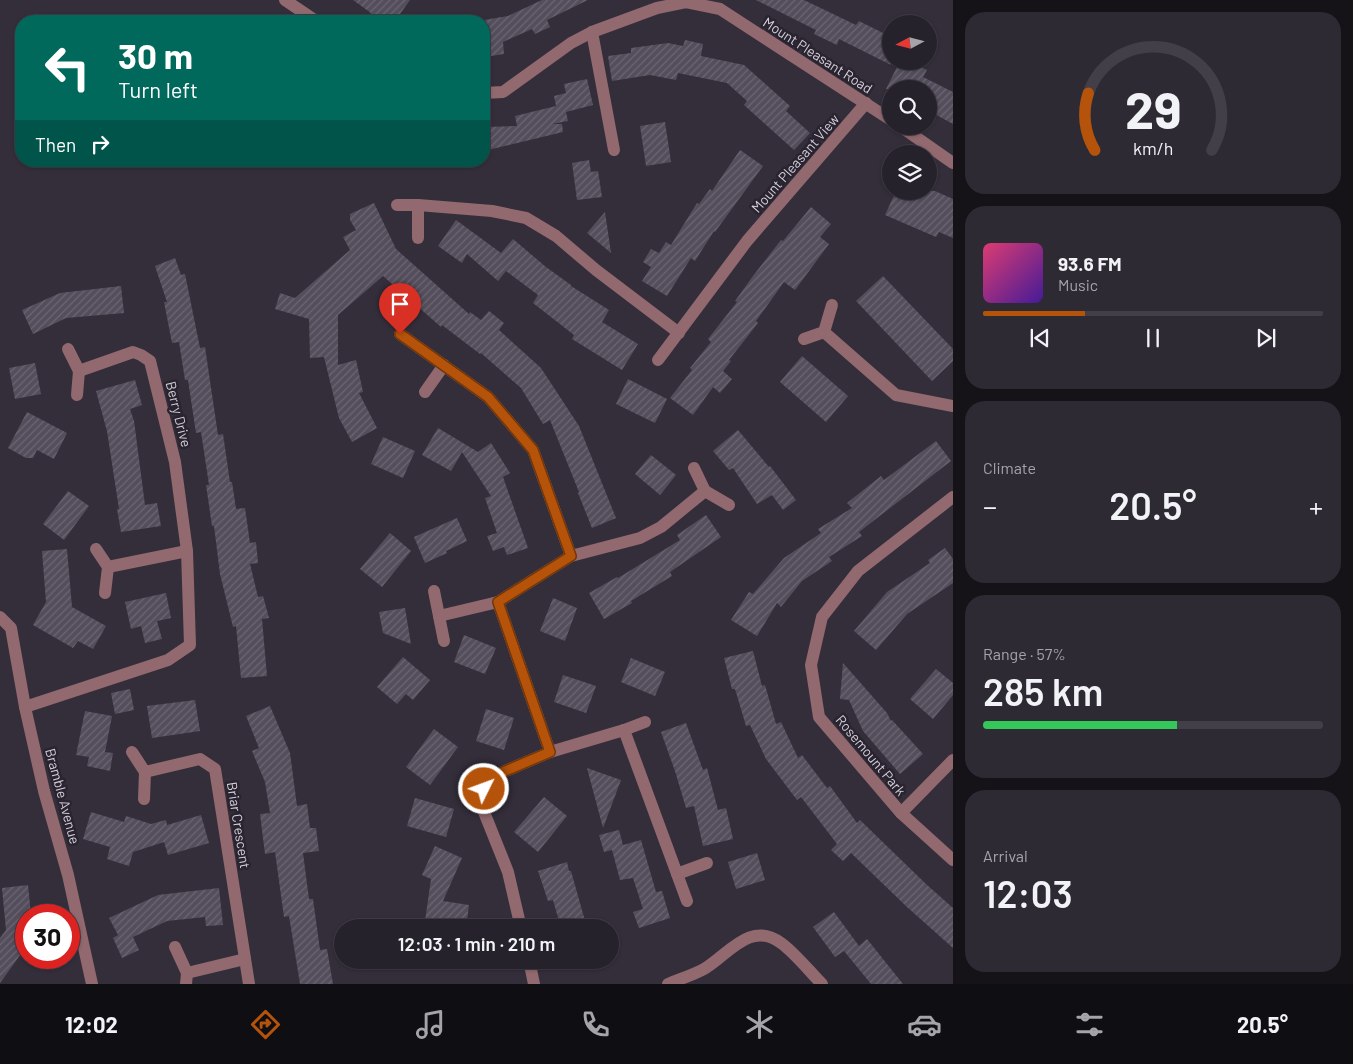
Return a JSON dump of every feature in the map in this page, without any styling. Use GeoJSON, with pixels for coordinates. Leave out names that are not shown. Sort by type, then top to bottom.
{"type":"FeatureCollection","features":[{"type":"Feature","properties":{"kind":"street"},"geometry":{"type":"LineString","coordinates":[[285,0],[307,15]]}},
{"type":"Feature","properties":{"kind":"street","name":"Mount Pleasant Road"},"geometry":{"type":"LineString","coordinates":[[490,93],[503,92],[571,43],[592,32],[657,8],[686,2],[720,9],[882,114]]}},
{"type":"Feature","properties":{"kind":"street"},"geometry":{"type":"LineString","coordinates":[[592,32],[614,150]]}},
{"type":"Feature","properties":{"kind":"street","name":"Mount Pleasant View"},"geometry":{"type":"LineString","coordinates":[[658,360],[747,241],[866,103]]}},
{"type":"Feature","properties":{"kind":"street"},"geometry":{"type":"LineString","coordinates":[[913,135],[953,163]]}},
{"type":"Feature","properties":{"kind":"street"},"geometry":{"type":"LineString","coordinates":[[397,205],[492,211],[526,218],[556,236],[596,270],[679,332]]}},
{"type":"Feature","properties":{"kind":"street"},"geometry":{"type":"LineString","coordinates":[[418,205],[418,238]]}},
{"type":"Feature","properties":{"kind":"street"},"geometry":{"type":"LineString","coordinates":[[824,332],[832,305]]}},
{"type":"Feature","properties":{"kind":"street"},"geometry":{"type":"LineString","coordinates":[[804,339],[824,332]]}},
{"type":"Feature","properties":{"kind":"street"},"geometry":{"type":"LineString","coordinates":[[824,332],[896,396],[953,406]]}},
{"type":"Feature","properties":{"kind":"street"},"geometry":{"type":"LineString","coordinates":[[400,334],[488,397],[533,450],[571,556]]}},
{"type":"Feature","properties":{"kind":"street"},"geometry":{"type":"LineString","coordinates":[[68,349],[79,371],[77,394]]}},
{"type":"Feature","properties":{"kind":"street","name":"Berry Drive"},"geometry":{"type":"LineString","coordinates":[[25,707],[168,660],[190,645],[187,551],[175,462],[150,361],[133,352],[79,371]]}},
{"type":"Feature","properties":{"kind":"street"},"geometry":{"type":"LineString","coordinates":[[425,392],[444,366]]}},
{"type":"Feature","properties":{"kind":"street"},"geometry":{"type":"LineString","coordinates":[[694,468],[705,492],[729,505]]}},
{"type":"Feature","properties":{"kind":"street"},"geometry":{"type":"LineString","coordinates":[[439,616],[498,602],[571,556],[640,538],[661,527],[705,492]]}},
{"type":"Feature","properties":{"kind":"street","name":"Rosemount Park"},"geometry":{"type":"LineString","coordinates":[[953,497],[858,571],[822,617],[811,665],[819,717],[901,813],[953,860]]}},
{"type":"Feature","properties":{"kind":"street"},"geometry":{"type":"LineString","coordinates":[[96,549],[108,568],[105,593]]}},
{"type":"Feature","properties":{"kind":"street"},"geometry":{"type":"LineString","coordinates":[[108,568],[187,551]]}},
{"type":"Feature","properties":{"kind":"street"},"geometry":{"type":"LineString","coordinates":[[434,591],[444,641]]}},
{"type":"Feature","properties":{"kind":"street"},"geometry":{"type":"LineString","coordinates":[[498,602],[550,752]]}},
{"type":"Feature","properties":{"kind":"street","name":"Bramble Avenue"},"geometry":{"type":"LineString","coordinates":[[1,618],[11,628],[25,707],[44,791],[68,874],[92,984]]}},
{"type":"Feature","properties":{"kind":"street"},"geometry":{"type":"LineString","coordinates":[[519,919],[508,872],[484,812],[484,789],[503,772],[550,752],[645,722]]}},
{"type":"Feature","properties":{"kind":"street"},"geometry":{"type":"LineString","coordinates":[[624,730],[687,901]]}},
{"type":"Feature","properties":{"kind":"street"},"geometry":{"type":"LineString","coordinates":[[132,752],[145,772],[144,799]]}},
{"type":"Feature","properties":{"kind":"street","name":"Briar Crescent"},"geometry":{"type":"LineString","coordinates":[[145,772],[200,759],[215,768],[249,984]]}},
{"type":"Feature","properties":{"kind":"street"},"geometry":{"type":"LineString","coordinates":[[901,813],[953,760]]}},
{"type":"Feature","properties":{"kind":"street"},"geometry":{"type":"LineString","coordinates":[[677,874],[707,863]]}},
{"type":"Feature","properties":{"kind":"street"},"geometry":{"type":"LineString","coordinates":[[668,984],[704,969],[743,940],[762,934],[780,942],[822,984]]}},
{"type":"Feature","properties":{"kind":"street"},"geometry":{"type":"LineString","coordinates":[[175,947],[186,978],[245,959]]}},
{"type":"Feature","properties":{"kind":"street"},"geometry":{"type":"LineString","coordinates":[[530,969],[534,984]]}},
{"type":"Feature","properties":{"kind":"building"},"geometry":{"type":"Polygon","coordinates":[[[353,0],[410,0],[399,15],[370,15],[371,13],[353,0]]]}},
{"type":"Feature","properties":{"kind":"building"},"geometry":{"type":"Polygon","coordinates":[[[542,0],[588,0],[547,20],[550,27],[535,34],[532,29],[503,42],[504,54],[490,56],[490,19],[508,16],[542,0]]]}},
{"type":"Feature","properties":{"kind":"building"},"geometry":{"type":"Polygon","coordinates":[[[756,0],[804,0],[856,25],[859,21],[882,32],[882,60],[839,39],[837,45],[814,34],[816,30],[756,0]]]}},
{"type":"Feature","properties":{"kind":"building"},"geometry":{"type":"Polygon","coordinates":[[[685,40],[703,44],[701,56],[744,65],[790,106],[786,111],[810,133],[794,150],[744,105],[747,101],[727,83],[678,73],[676,80],[650,75],[612,81],[608,56],[631,53],[631,48],[668,43],[683,46],[685,40]]]}},
{"type":"Feature","properties":{"kind":"building"},"geometry":{"type":"Polygon","coordinates":[[[896,70],[927,70],[923,77],[929,80],[890,80],[896,70]]]}},
{"type":"Feature","properties":{"kind":"building"},"geometry":{"type":"Polygon","coordinates":[[[587,79],[593,105],[566,112],[568,121],[552,124],[562,124],[563,132],[490,150],[490,127],[517,126],[515,116],[556,106],[554,96],[566,93],[564,84],[587,79]]]}},
{"type":"Feature","properties":{"kind":"building"},"geometry":{"type":"Polygon","coordinates":[[[937,84],[953,92],[953,124],[937,115],[937,84]]]}},
{"type":"Feature","properties":{"kind":"building"},"geometry":{"type":"Polygon","coordinates":[[[665,122],[671,162],[646,166],[640,126],[665,122]]]}},
{"type":"Feature","properties":{"kind":"building"},"geometry":{"type":"Polygon","coordinates":[[[740,150],[763,166],[714,231],[695,261],[691,258],[667,296],[642,281],[651,267],[643,262],[651,249],[659,253],[666,242],[671,245],[697,203],[699,204],[710,189],[712,191],[740,150]]]}},
{"type":"Feature","properties":{"kind":"building"},"geometry":{"type":"Polygon","coordinates":[[[589,160],[591,172],[598,171],[602,197],[577,200],[572,163],[589,160]]]}},
{"type":"Feature","properties":{"kind":"building"},"geometry":{"type":"Polygon","coordinates":[[[937,192],[953,199],[953,238],[939,232],[936,237],[885,215],[892,200],[937,200],[937,192]]]}},
{"type":"Feature","properties":{"kind":"building"},"geometry":{"type":"Polygon","coordinates":[[[374,203],[396,249],[469,314],[470,312],[481,320],[489,311],[504,323],[499,330],[541,368],[579,426],[616,518],[592,528],[550,420],[543,424],[521,388],[481,353],[442,325],[441,327],[383,276],[338,315],[338,365],[356,360],[363,392],[359,393],[377,428],[352,442],[339,418],[324,357],[310,358],[309,319],[275,309],[280,293],[295,298],[350,250],[343,237],[356,230],[350,220],[350,214],[374,203]]]}},
{"type":"Feature","properties":{"kind":"building"},"geometry":{"type":"Polygon","coordinates":[[[811,207],[831,224],[820,237],[829,244],[795,290],[784,282],[756,321],[758,323],[729,360],[731,361],[723,371],[732,379],[720,393],[713,387],[693,415],[670,398],[692,370],[690,368],[711,342],[708,339],[737,302],[735,301],[753,276],[781,240],[783,241],[811,207]]]}},
{"type":"Feature","properties":{"kind":"building"},"geometry":{"type":"Polygon","coordinates":[[[605,212],[611,253],[587,233],[605,212]]]}},
{"type":"Feature","properties":{"kind":"building"},"geometry":{"type":"Polygon","coordinates":[[[456,220],[501,253],[513,239],[571,286],[609,310],[602,322],[638,344],[622,370],[572,339],[574,335],[533,303],[538,295],[506,271],[498,281],[467,254],[462,263],[438,246],[456,220]]]}},
{"type":"Feature","properties":{"kind":"building"},"geometry":{"type":"Polygon","coordinates":[[[175,258],[181,275],[185,274],[200,348],[205,347],[218,435],[223,434],[236,509],[245,508],[250,543],[256,542],[258,563],[250,564],[258,597],[263,596],[269,618],[262,619],[267,676],[241,678],[236,626],[233,627],[220,574],[214,526],[212,526],[206,485],[209,485],[201,432],[196,433],[188,380],[185,380],[179,342],[172,343],[164,302],[167,302],[155,266],[175,258]]]}},
{"type":"Feature","properties":{"kind":"building"},"geometry":{"type":"Polygon","coordinates":[[[883,276],[953,349],[953,361],[932,381],[856,301],[883,276]]]}},
{"type":"Feature","properties":{"kind":"building"},"geometry":{"type":"Polygon","coordinates":[[[121,286],[124,313],[66,318],[33,334],[22,310],[60,293],[121,286]]]}},
{"type":"Feature","properties":{"kind":"building"},"geometry":{"type":"Polygon","coordinates":[[[802,356],[848,396],[826,422],[780,382],[802,356]]]}},
{"type":"Feature","properties":{"kind":"building"},"geometry":{"type":"Polygon","coordinates":[[[35,363],[41,394],[15,399],[9,368],[35,363]]]}},
{"type":"Feature","properties":{"kind":"building"},"geometry":{"type":"Polygon","coordinates":[[[628,379],[667,399],[655,423],[616,404],[628,379]]]}},
{"type":"Feature","properties":{"kind":"building"},"geometry":{"type":"Polygon","coordinates":[[[135,380],[142,405],[130,409],[134,421],[145,505],[157,503],[161,526],[121,532],[107,431],[96,391],[135,380]]]}},
{"type":"Feature","properties":{"kind":"building"},"geometry":{"type":"Polygon","coordinates":[[[27,412],[67,433],[54,459],[37,450],[33,458],[26,458],[8,448],[27,412]]]}},
{"type":"Feature","properties":{"kind":"building"},"geometry":{"type":"Polygon","coordinates":[[[438,428],[478,452],[491,443],[510,473],[503,477],[528,548],[507,555],[504,547],[493,551],[487,536],[497,533],[485,498],[491,496],[462,452],[451,471],[422,455],[438,428]]]}},
{"type":"Feature","properties":{"kind":"building"},"geometry":{"type":"Polygon","coordinates":[[[738,430],[770,466],[796,500],[783,510],[772,495],[757,504],[733,468],[729,470],[713,451],[738,430]]]}},
{"type":"Feature","properties":{"kind":"building"},"geometry":{"type":"Polygon","coordinates":[[[383,437],[415,451],[403,478],[371,464],[383,437]]]}},
{"type":"Feature","properties":{"kind":"building"},"geometry":{"type":"Polygon","coordinates":[[[936,441],[951,461],[859,532],[862,536],[829,557],[832,561],[802,581],[781,607],[777,603],[757,636],[731,620],[749,592],[753,594],[784,558],[821,533],[818,529],[852,508],[847,503],[881,476],[884,480],[936,441]]]}},
{"type":"Feature","properties":{"kind":"building"},"geometry":{"type":"Polygon","coordinates":[[[651,455],[676,475],[660,495],[635,474],[651,455]]]}},
{"type":"Feature","properties":{"kind":"building"},"geometry":{"type":"Polygon","coordinates":[[[68,491],[89,506],[64,540],[43,524],[68,491]]]}},
{"type":"Feature","properties":{"kind":"building"},"geometry":{"type":"Polygon","coordinates":[[[706,515],[721,537],[670,572],[672,576],[604,619],[589,593],[618,578],[680,540],[677,535],[706,515]]]}},
{"type":"Feature","properties":{"kind":"building"},"geometry":{"type":"Polygon","coordinates":[[[457,518],[467,541],[425,563],[414,537],[457,518]]]}},
{"type":"Feature","properties":{"kind":"building"},"geometry":{"type":"Polygon","coordinates":[[[390,533],[411,551],[382,587],[360,569],[390,533]]]}},
{"type":"Feature","properties":{"kind":"building"},"geometry":{"type":"Polygon","coordinates":[[[945,548],[953,559],[953,583],[907,614],[876,650],[854,631],[887,592],[930,563],[928,560],[945,548]]]}},
{"type":"Feature","properties":{"kind":"building"},"geometry":{"type":"Polygon","coordinates":[[[67,549],[72,607],[106,626],[93,649],[78,641],[73,648],[33,625],[46,602],[42,551],[67,549]]]}},
{"type":"Feature","properties":{"kind":"building"},"geometry":{"type":"Polygon","coordinates":[[[166,593],[171,618],[157,621],[162,639],[145,643],[141,626],[131,629],[125,602],[166,593]]]}},
{"type":"Feature","properties":{"kind":"building"},"geometry":{"type":"Polygon","coordinates":[[[553,598],[577,608],[565,641],[540,631],[553,598]]]}},
{"type":"Feature","properties":{"kind":"building"},"geometry":{"type":"Polygon","coordinates":[[[405,608],[411,644],[383,633],[379,612],[405,608]]]}},
{"type":"Feature","properties":{"kind":"building"},"geometry":{"type":"Polygon","coordinates":[[[464,635],[496,648],[485,674],[454,662],[464,635]]]}},
{"type":"Feature","properties":{"kind":"building"},"geometry":{"type":"Polygon","coordinates":[[[753,651],[762,686],[765,685],[776,724],[781,722],[798,758],[802,755],[827,788],[830,786],[857,823],[860,820],[953,908],[953,948],[851,853],[843,861],[831,850],[837,844],[801,797],[797,800],[766,759],[750,725],[746,726],[735,689],[732,689],[724,658],[753,651]]]}},
{"type":"Feature","properties":{"kind":"building"},"geometry":{"type":"Polygon","coordinates":[[[403,657],[430,680],[413,700],[406,694],[397,704],[377,687],[403,657]]]}},
{"type":"Feature","properties":{"kind":"building"},"geometry":{"type":"Polygon","coordinates":[[[631,658],[665,672],[655,696],[621,682],[631,658]]]}},
{"type":"Feature","properties":{"kind":"building"},"geometry":{"type":"Polygon","coordinates":[[[843,663],[887,713],[891,721],[923,754],[900,774],[863,731],[849,700],[840,699],[843,663]]]}},
{"type":"Feature","properties":{"kind":"building"},"geometry":{"type":"Polygon","coordinates":[[[936,669],[953,683],[953,695],[933,719],[910,699],[936,669]]]}},
{"type":"Feature","properties":{"kind":"building"},"geometry":{"type":"Polygon","coordinates":[[[563,675],[596,686],[586,713],[554,702],[563,675]]]}},
{"type":"Feature","properties":{"kind":"building"},"geometry":{"type":"Polygon","coordinates":[[[130,689],[134,710],[115,714],[111,693],[130,689]]]}},
{"type":"Feature","properties":{"kind":"building"},"geometry":{"type":"Polygon","coordinates":[[[195,700],[200,731],[152,738],[147,706],[195,700]]]}},
{"type":"Feature","properties":{"kind":"building"},"geometry":{"type":"Polygon","coordinates":[[[270,706],[290,753],[297,806],[307,804],[310,828],[316,828],[319,851],[303,853],[309,899],[313,899],[320,950],[327,949],[333,984],[300,984],[289,916],[284,917],[275,852],[265,854],[260,814],[270,813],[265,782],[252,751],[259,748],[246,716],[270,706]]]}},
{"type":"Feature","properties":{"kind":"building"},"geometry":{"type":"Polygon","coordinates":[[[486,709],[514,718],[504,750],[476,741],[486,709]]]}},
{"type":"Feature","properties":{"kind":"building"},"geometry":{"type":"Polygon","coordinates":[[[85,711],[112,716],[105,752],[113,753],[110,771],[87,766],[89,757],[76,755],[85,711]]]}},
{"type":"Feature","properties":{"kind":"building"},"geometry":{"type":"Polygon","coordinates":[[[686,723],[703,770],[707,768],[718,810],[726,808],[733,839],[703,846],[694,806],[686,808],[661,732],[686,723]]]}},
{"type":"Feature","properties":{"kind":"building"},"geometry":{"type":"Polygon","coordinates":[[[434,729],[458,747],[430,785],[406,767],[434,729]]]}},
{"type":"Feature","properties":{"kind":"building"},"geometry":{"type":"Polygon","coordinates":[[[587,768],[621,780],[603,828],[587,768]]]}},
{"type":"Feature","properties":{"kind":"building"},"geometry":{"type":"Polygon","coordinates":[[[544,797],[567,816],[538,852],[514,832],[544,797]]]}},
{"type":"Feature","properties":{"kind":"building"},"geometry":{"type":"Polygon","coordinates":[[[415,798],[454,809],[446,837],[407,826],[415,798]]]}},
{"type":"Feature","properties":{"kind":"building"},"geometry":{"type":"Polygon","coordinates":[[[91,812],[124,822],[126,816],[151,824],[166,820],[167,825],[201,815],[209,843],[168,855],[164,842],[133,852],[129,866],[107,859],[110,847],[83,839],[91,812]]]}},
{"type":"Feature","properties":{"kind":"building"},"geometry":{"type":"Polygon","coordinates":[[[619,830],[623,845],[641,840],[656,892],[662,891],[670,918],[639,928],[633,912],[643,909],[633,878],[620,880],[612,850],[604,852],[599,835],[619,830]]]}},
{"type":"Feature","properties":{"kind":"building"},"geometry":{"type":"Polygon","coordinates":[[[435,846],[462,858],[443,901],[469,905],[467,919],[425,919],[431,879],[422,875],[435,846]]]}},
{"type":"Feature","properties":{"kind":"building"},"geometry":{"type":"Polygon","coordinates":[[[757,853],[765,880],[736,889],[728,862],[757,853]]]}},
{"type":"Feature","properties":{"kind":"building"},"geometry":{"type":"Polygon","coordinates":[[[567,862],[584,919],[558,919],[553,900],[548,901],[538,871],[567,862]]]}},
{"type":"Feature","properties":{"kind":"building"},"geometry":{"type":"Polygon","coordinates":[[[28,885],[30,904],[15,904],[15,962],[0,983],[0,938],[6,930],[2,888],[28,885]]]}},
{"type":"Feature","properties":{"kind":"building"},"geometry":{"type":"Polygon","coordinates":[[[219,888],[223,925],[206,926],[205,917],[167,921],[133,937],[139,950],[122,958],[113,938],[118,935],[109,918],[158,895],[219,888]]]}},
{"type":"Feature","properties":{"kind":"building"},"geometry":{"type":"Polygon","coordinates":[[[834,912],[859,946],[867,939],[903,984],[871,984],[844,951],[835,957],[813,927],[834,912]]]}},
{"type":"Feature","properties":{"kind":"route"},"geometry":{"type":"LineString","coordinates":[[400,334],[488,397],[533,450],[571,556],[498,602],[550,752],[503,772],[484,789]]}}]}
